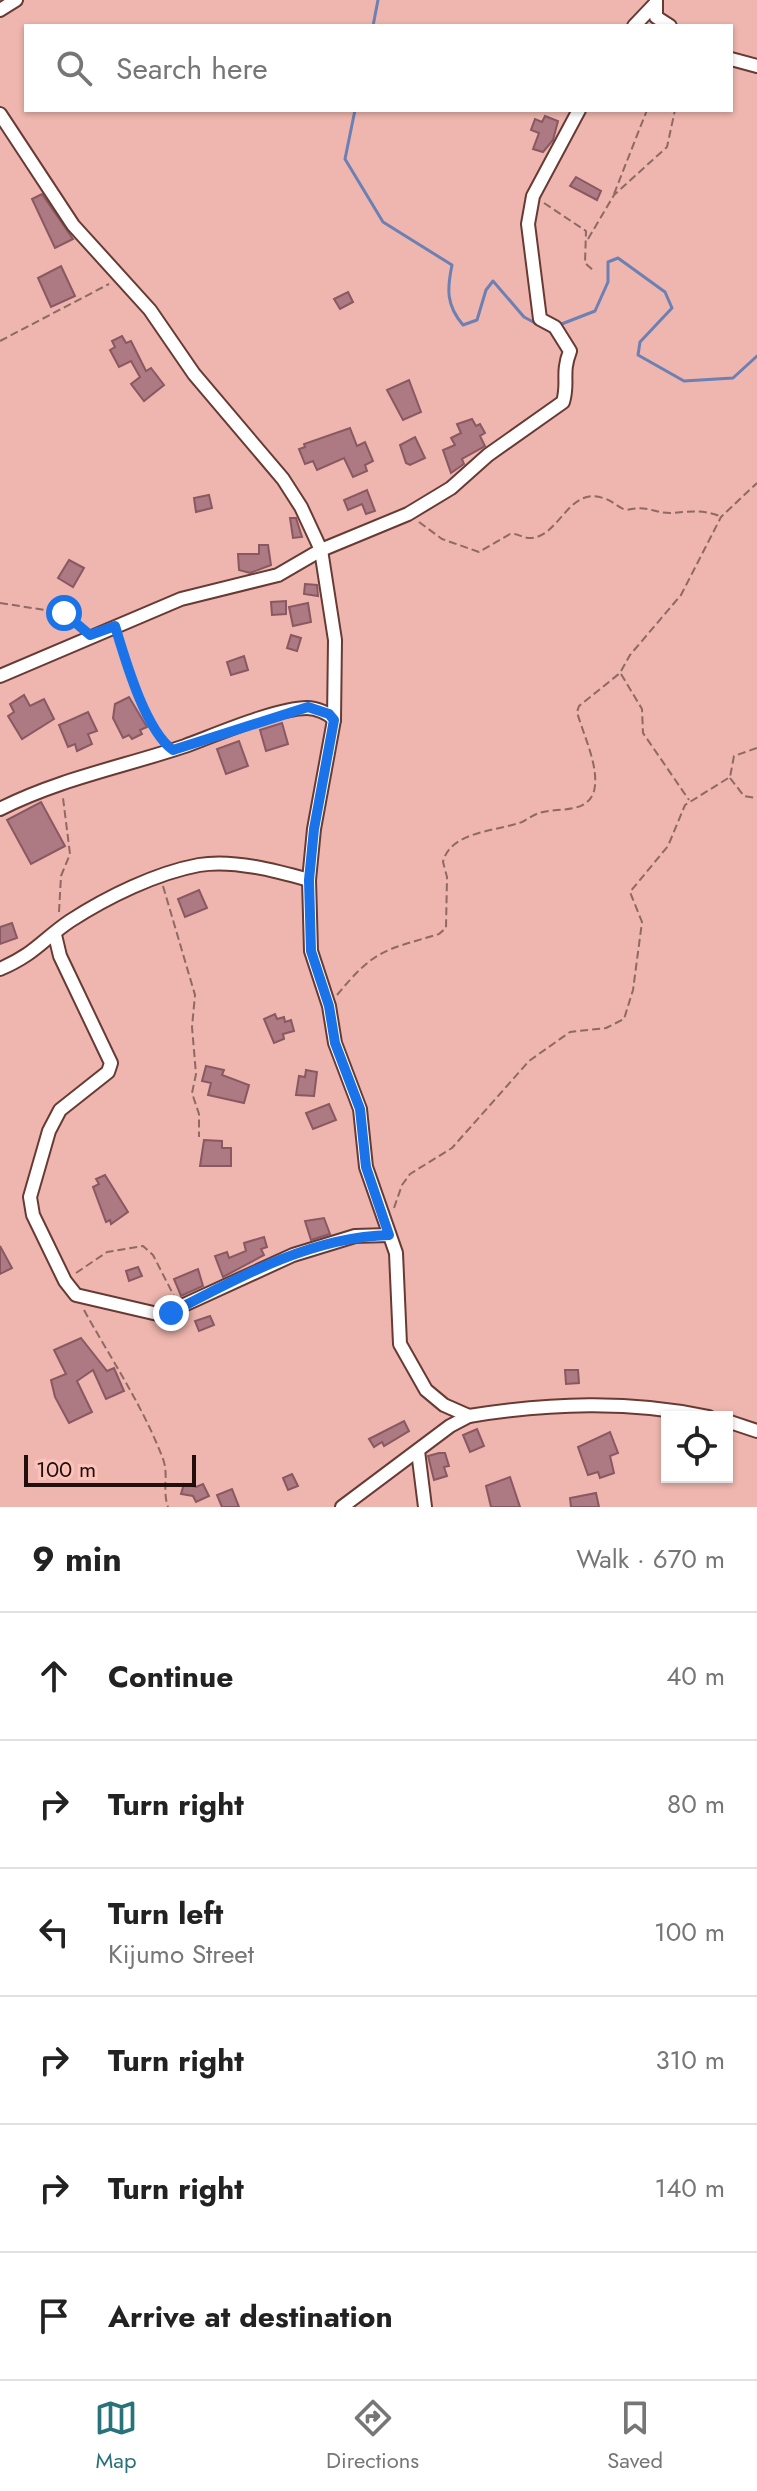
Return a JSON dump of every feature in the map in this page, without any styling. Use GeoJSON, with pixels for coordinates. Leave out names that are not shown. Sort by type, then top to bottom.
{"type":"FeatureCollection","features":[{"type":"Feature","properties":{"kind":"street"},"geometry":{"type":"LineString","coordinates":[[0,10],[16,0]]}},
{"type":"Feature","properties":{"kind":"street"},"geometry":{"type":"LineString","coordinates":[[636,24],[655,2]]}},
{"type":"Feature","properties":{"kind":"street"},"geometry":{"type":"LineString","coordinates":[[655,2],[656,17],[667,24]]}},
{"type":"Feature","properties":{"kind":"street"},"geometry":{"type":"LineString","coordinates":[[733,60],[757,66]]}},
{"type":"Feature","properties":{"kind":"street"},"geometry":{"type":"LineString","coordinates":[[0,676],[90,635],[181,599],[278,575],[321,550],[408,514],[451,488],[488,455],[563,402],[566,391],[562,370],[570,351],[555,327],[540,319],[528,224],[533,196],[578,112]]}},
{"type":"Feature","properties":{"kind":"street"},"geometry":{"type":"LineString","coordinates":[[0,114],[73,225],[150,310],[194,374],[283,479],[301,507],[321,550],[335,640],[334,720],[314,829],[309,880],[311,951],[329,1006],[335,1043],[360,1109],[366,1167],[399,1278],[400,1344],[426,1390],[444,1405],[469,1416],[609,1403],[680,1411]]}},
{"type":"Feature","properties":{"kind":"street"},"geometry":{"type":"LineString","coordinates":[[0,809],[71,778],[173,750],[308,707],[329,714],[334,720]]}},
{"type":"Feature","properties":{"kind":"street"},"geometry":{"type":"LineString","coordinates":[[0,969],[28,957],[96,904],[199,865],[223,864],[309,880]]}},
{"type":"Feature","properties":{"kind":"street"},"geometry":{"type":"LineString","coordinates":[[60,930],[60,956],[111,1063],[108,1072],[60,1110],[49,1131],[30,1197],[33,1215],[65,1281],[76,1295],[162,1315],[293,1255],[355,1236],[387,1231]]}},
{"type":"Feature","properties":{"kind":"street"},"geometry":{"type":"LineString","coordinates":[[342,1507],[469,1416]]}},
{"type":"Feature","properties":{"kind":"street"},"geometry":{"type":"LineString","coordinates":[[733,1423],[757,1431]]}},
{"type":"Feature","properties":{"kind":"street"},"geometry":{"type":"LineString","coordinates":[[418,1451],[425,1507]]}},
{"type":"Feature","properties":{"kind":"path"},"geometry":{"type":"LineString","coordinates":[[595,272],[585,263],[583,248],[614,195],[646,112]]}},
{"type":"Feature","properties":{"kind":"path"},"geometry":{"type":"LineString","coordinates":[[614,195],[667,147],[675,112]]}},
{"type":"Feature","properties":{"kind":"path"},"geometry":{"type":"LineString","coordinates":[[533,196],[583,226],[588,239]]}},
{"type":"Feature","properties":{"kind":"path"},"geometry":{"type":"LineString","coordinates":[[0,341],[88,297],[121,276]]}},
{"type":"Feature","properties":{"kind":"path"},"geometry":{"type":"LineString","coordinates":[[329,1006],[364,963],[382,951],[439,934],[446,928],[447,877],[443,862],[451,847],[467,837],[523,821],[540,812],[573,809],[589,800],[594,791],[594,771],[577,712],[579,706],[620,673],[630,655],[681,595],[721,517],[757,483]]}},
{"type":"Feature","properties":{"kind":"path"},"geometry":{"type":"LineString","coordinates":[[408,514],[442,539],[479,552],[510,534],[528,538],[543,533],[573,503],[588,496],[605,498],[626,510],[646,506],[666,513],[698,508],[721,517]]}},
{"type":"Feature","properties":{"kind":"path"},"geometry":{"type":"LineString","coordinates":[[0,603],[64,613],[90,635]]}},
{"type":"Feature","properties":{"kind":"path"},"geometry":{"type":"LineString","coordinates":[[115,626],[126,666],[166,745],[173,750]]}},
{"type":"Feature","properties":{"kind":"path"},"geometry":{"type":"LineString","coordinates":[[620,673],[642,709],[643,733],[689,801]]}},
{"type":"Feature","properties":{"kind":"path"},"geometry":{"type":"LineString","coordinates":[[387,1231],[402,1185],[410,1174],[452,1148],[529,1061],[570,1032],[606,1028],[624,1019],[633,990],[642,922],[630,892],[668,846],[689,801],[730,777],[734,770],[734,756],[757,748]]}},
{"type":"Feature","properties":{"kind":"path"},"geometry":{"type":"LineString","coordinates":[[730,777],[744,796],[757,798]]}},
{"type":"Feature","properties":{"kind":"path"},"geometry":{"type":"LineString","coordinates":[[60,930],[58,898],[61,876],[70,854],[62,804],[64,790],[71,778]]}},
{"type":"Feature","properties":{"kind":"path"},"geometry":{"type":"LineString","coordinates":[[161,877],[169,916],[195,995],[192,1027],[196,1074],[192,1093],[199,1114],[199,1137]]}},
{"type":"Feature","properties":{"kind":"path"},"geometry":{"type":"LineString","coordinates":[[65,1281],[107,1252],[143,1246],[153,1255],[175,1297],[202,1297]]}},
{"type":"Feature","properties":{"kind":"path"},"geometry":{"type":"LineString","coordinates":[[76,1295],[143,1413],[165,1462],[162,1492],[168,1507]]}},
{"type":"Feature","properties":{"kind":"building"},"geometry":{"type":"Polygon","coordinates":[[[545,116],[558,121],[553,140],[543,152],[533,149],[539,133],[531,130],[535,119],[542,122],[545,116]]]}},
{"type":"Feature","properties":{"kind":"building"},"geometry":{"type":"Polygon","coordinates":[[[576,177],[601,191],[597,200],[570,186],[576,177]]]}},
{"type":"Feature","properties":{"kind":"building"},"geometry":{"type":"Polygon","coordinates":[[[42,194],[73,239],[55,248],[32,199],[42,194]]]}},
{"type":"Feature","properties":{"kind":"building"},"geometry":{"type":"Polygon","coordinates":[[[61,266],[75,296],[51,307],[38,278],[61,266]]]}},
{"type":"Feature","properties":{"kind":"building"},"geometry":{"type":"Polygon","coordinates":[[[348,292],[353,302],[340,309],[334,299],[348,292]]]}},
{"type":"Feature","properties":{"kind":"building"},"geometry":{"type":"Polygon","coordinates":[[[122,336],[126,343],[131,341],[146,371],[151,368],[164,385],[144,401],[131,384],[140,377],[131,361],[119,367],[110,350],[115,347],[112,341],[122,336]]]}},
{"type":"Feature","properties":{"kind":"building"},"geometry":{"type":"Polygon","coordinates":[[[409,380],[421,412],[403,420],[387,390],[409,380]]]}},
{"type":"Feature","properties":{"kind":"building"},"geometry":{"type":"Polygon","coordinates":[[[472,419],[476,426],[480,424],[485,433],[480,436],[485,446],[462,459],[464,464],[451,473],[443,450],[455,445],[451,438],[461,433],[457,424],[472,419]]]}},
{"type":"Feature","properties":{"kind":"building"},"geometry":{"type":"Polygon","coordinates":[[[350,428],[357,446],[365,442],[373,461],[365,465],[367,471],[353,477],[344,458],[317,470],[313,461],[305,464],[299,449],[305,447],[304,444],[350,428]]]}},
{"type":"Feature","properties":{"kind":"building"},"geometry":{"type":"Polygon","coordinates":[[[415,437],[425,458],[410,465],[406,463],[400,445],[415,437]]]}},
{"type":"Feature","properties":{"kind":"building"},"geometry":{"type":"Polygon","coordinates":[[[367,490],[375,511],[366,514],[362,504],[348,510],[344,500],[367,490]]]}},
{"type":"Feature","properties":{"kind":"building"},"geometry":{"type":"Polygon","coordinates":[[[209,495],[212,508],[196,512],[194,498],[209,495]]]}},
{"type":"Feature","properties":{"kind":"building"},"geometry":{"type":"Polygon","coordinates":[[[290,518],[296,518],[302,537],[293,538],[290,518]]]}},
{"type":"Feature","properties":{"kind":"building"},"geometry":{"type":"Polygon","coordinates":[[[259,545],[268,545],[271,565],[250,573],[239,570],[238,554],[259,554],[259,545]]]}},
{"type":"Feature","properties":{"kind":"building"},"geometry":{"type":"Polygon","coordinates":[[[69,560],[84,568],[73,587],[58,578],[69,560]]]}},
{"type":"Feature","properties":{"kind":"building"},"geometry":{"type":"Polygon","coordinates":[[[305,584],[317,585],[318,596],[304,594],[305,584]]]}},
{"type":"Feature","properties":{"kind":"building"},"geometry":{"type":"Polygon","coordinates":[[[286,601],[286,614],[272,615],[271,602],[286,601]]]}},
{"type":"Feature","properties":{"kind":"building"},"geometry":{"type":"Polygon","coordinates":[[[308,603],[311,622],[293,626],[289,607],[308,603]]]}},
{"type":"Feature","properties":{"kind":"building"},"geometry":{"type":"Polygon","coordinates":[[[291,635],[301,638],[297,651],[287,648],[291,635]]]}},
{"type":"Feature","properties":{"kind":"building"},"geometry":{"type":"Polygon","coordinates":[[[244,656],[248,670],[231,675],[227,662],[244,656]]]}},
{"type":"Feature","properties":{"kind":"building"},"geometry":{"type":"Polygon","coordinates":[[[24,695],[30,706],[44,699],[54,719],[22,739],[8,716],[14,712],[10,704],[24,695]]]}},
{"type":"Feature","properties":{"kind":"building"},"geometry":{"type":"Polygon","coordinates":[[[129,697],[147,727],[132,739],[129,735],[123,738],[113,718],[115,704],[129,697]]]}},
{"type":"Feature","properties":{"kind":"building"},"geometry":{"type":"Polygon","coordinates":[[[88,712],[97,731],[88,734],[92,744],[77,751],[75,744],[68,747],[59,725],[88,712]]]}},
{"type":"Feature","properties":{"kind":"building"},"geometry":{"type":"Polygon","coordinates":[[[282,723],[288,744],[266,751],[260,730],[282,723]]]}},
{"type":"Feature","properties":{"kind":"building"},"geometry":{"type":"Polygon","coordinates":[[[239,741],[248,766],[226,774],[217,749],[239,741]]]}},
{"type":"Feature","properties":{"kind":"building"},"geometry":{"type":"Polygon","coordinates":[[[41,802],[65,846],[31,864],[7,820],[41,802]]]}},
{"type":"Feature","properties":{"kind":"building"},"geometry":{"type":"Polygon","coordinates":[[[199,890],[207,908],[185,917],[178,899],[199,890]]]}},
{"type":"Feature","properties":{"kind":"building"},"geometry":{"type":"Polygon","coordinates":[[[12,923],[17,938],[0,944],[0,927],[12,923]]]}},
{"type":"Feature","properties":{"kind":"building"},"geometry":{"type":"Polygon","coordinates":[[[275,1014],[277,1019],[284,1017],[285,1022],[291,1020],[294,1031],[283,1034],[284,1039],[274,1043],[264,1019],[275,1014]]]}},
{"type":"Feature","properties":{"kind":"building"},"geometry":{"type":"Polygon","coordinates":[[[206,1066],[224,1070],[222,1075],[249,1085],[244,1103],[208,1095],[211,1083],[202,1081],[206,1066]]]}},
{"type":"Feature","properties":{"kind":"building"},"geometry":{"type":"Polygon","coordinates":[[[306,1070],[317,1072],[314,1096],[296,1095],[299,1076],[305,1077],[306,1070]]]}},
{"type":"Feature","properties":{"kind":"building"},"geometry":{"type":"Polygon","coordinates":[[[329,1104],[336,1120],[313,1129],[306,1113],[329,1104]]]}},
{"type":"Feature","properties":{"kind":"building"},"geometry":{"type":"Polygon","coordinates":[[[204,1140],[222,1141],[222,1148],[231,1148],[231,1166],[200,1166],[204,1140]]]}},
{"type":"Feature","properties":{"kind":"building"},"geometry":{"type":"Polygon","coordinates":[[[105,1175],[128,1212],[111,1224],[110,1220],[106,1222],[93,1187],[99,1184],[96,1179],[105,1175]]]}},
{"type":"Feature","properties":{"kind":"building"},"geometry":{"type":"Polygon","coordinates":[[[324,1218],[330,1234],[311,1240],[305,1221],[324,1218]]]}},
{"type":"Feature","properties":{"kind":"building"},"geometry":{"type":"Polygon","coordinates":[[[264,1237],[267,1247],[261,1249],[264,1255],[223,1277],[215,1256],[227,1252],[229,1258],[246,1251],[244,1243],[264,1237]]]}},
{"type":"Feature","properties":{"kind":"building"},"geometry":{"type":"Polygon","coordinates":[[[0,1246],[12,1268],[0,1274],[0,1246]]]}},
{"type":"Feature","properties":{"kind":"building"},"geometry":{"type":"Polygon","coordinates":[[[138,1267],[142,1276],[129,1281],[126,1271],[138,1267]]]}},
{"type":"Feature","properties":{"kind":"building"},"geometry":{"type":"Polygon","coordinates":[[[198,1269],[203,1286],[181,1296],[174,1279],[198,1269]]]}},
{"type":"Feature","properties":{"kind":"building"},"geometry":{"type":"Polygon","coordinates":[[[210,1316],[214,1325],[199,1331],[195,1321],[210,1316]]]}},
{"type":"Feature","properties":{"kind":"building"},"geometry":{"type":"Polygon","coordinates":[[[81,1338],[107,1371],[114,1368],[124,1391],[106,1399],[93,1370],[77,1381],[92,1412],[69,1423],[55,1397],[51,1380],[66,1374],[54,1350],[81,1338]]]}},
{"type":"Feature","properties":{"kind":"building"},"geometry":{"type":"Polygon","coordinates":[[[565,1370],[578,1370],[579,1383],[566,1384],[565,1370]]]}},
{"type":"Feature","properties":{"kind":"building"},"geometry":{"type":"Polygon","coordinates":[[[404,1421],[409,1431],[384,1446],[382,1442],[374,1447],[369,1439],[404,1421]]]}},
{"type":"Feature","properties":{"kind":"building"},"geometry":{"type":"Polygon","coordinates":[[[477,1429],[484,1446],[470,1452],[463,1435],[477,1429]]]}},
{"type":"Feature","properties":{"kind":"building"},"geometry":{"type":"Polygon","coordinates":[[[610,1432],[618,1453],[610,1456],[614,1473],[600,1478],[598,1472],[588,1475],[578,1447],[610,1432]]]}},
{"type":"Feature","properties":{"kind":"building"},"geometry":{"type":"Polygon","coordinates":[[[445,1453],[449,1466],[444,1467],[447,1476],[434,1480],[428,1456],[445,1453]]]}},
{"type":"Feature","properties":{"kind":"building"},"geometry":{"type":"Polygon","coordinates":[[[292,1474],[298,1486],[288,1490],[283,1478],[292,1474]]]}},
{"type":"Feature","properties":{"kind":"building"},"geometry":{"type":"Polygon","coordinates":[[[510,1477],[520,1507],[491,1507],[486,1486],[510,1477]]]}},
{"type":"Feature","properties":{"kind":"building"},"geometry":{"type":"Polygon","coordinates":[[[184,1484],[196,1487],[203,1484],[209,1496],[196,1502],[193,1496],[181,1494],[184,1484]]]}},
{"type":"Feature","properties":{"kind":"building"},"geometry":{"type":"Polygon","coordinates":[[[232,1489],[239,1507],[222,1507],[217,1495],[232,1489]]]}},
{"type":"Feature","properties":{"kind":"building"},"geometry":{"type":"Polygon","coordinates":[[[596,1493],[599,1507],[571,1507],[570,1498],[596,1493]]]}},
{"type":"Feature","properties":{"kind":"waterway"},"geometry":{"type":"LineString","coordinates":[[373,24],[378,0]]}},
{"type":"Feature","properties":{"kind":"waterway"},"geometry":{"type":"LineString","coordinates":[[355,112],[345,159],[383,222],[452,265],[449,296],[453,311],[463,325],[477,320],[486,290],[493,281],[524,317],[548,330]]}},
{"type":"Feature","properties":{"kind":"waterway"},"geometry":{"type":"LineString","coordinates":[[559,325],[595,311],[608,282],[608,262],[618,258],[665,292],[672,308],[640,342],[638,355],[684,381],[733,378],[757,356]]}},
{"type":"Feature","properties":{"kind":"route"},"geometry":{"type":"LineString","coordinates":[[64,613],[90,635],[115,626],[126,666],[166,745],[173,750],[308,707],[329,714],[334,720],[314,829],[309,880],[311,951],[316,975],[329,1006],[335,1043],[360,1109],[366,1167],[389,1235],[355,1236],[293,1255],[224,1284],[171,1313]]}}]}
